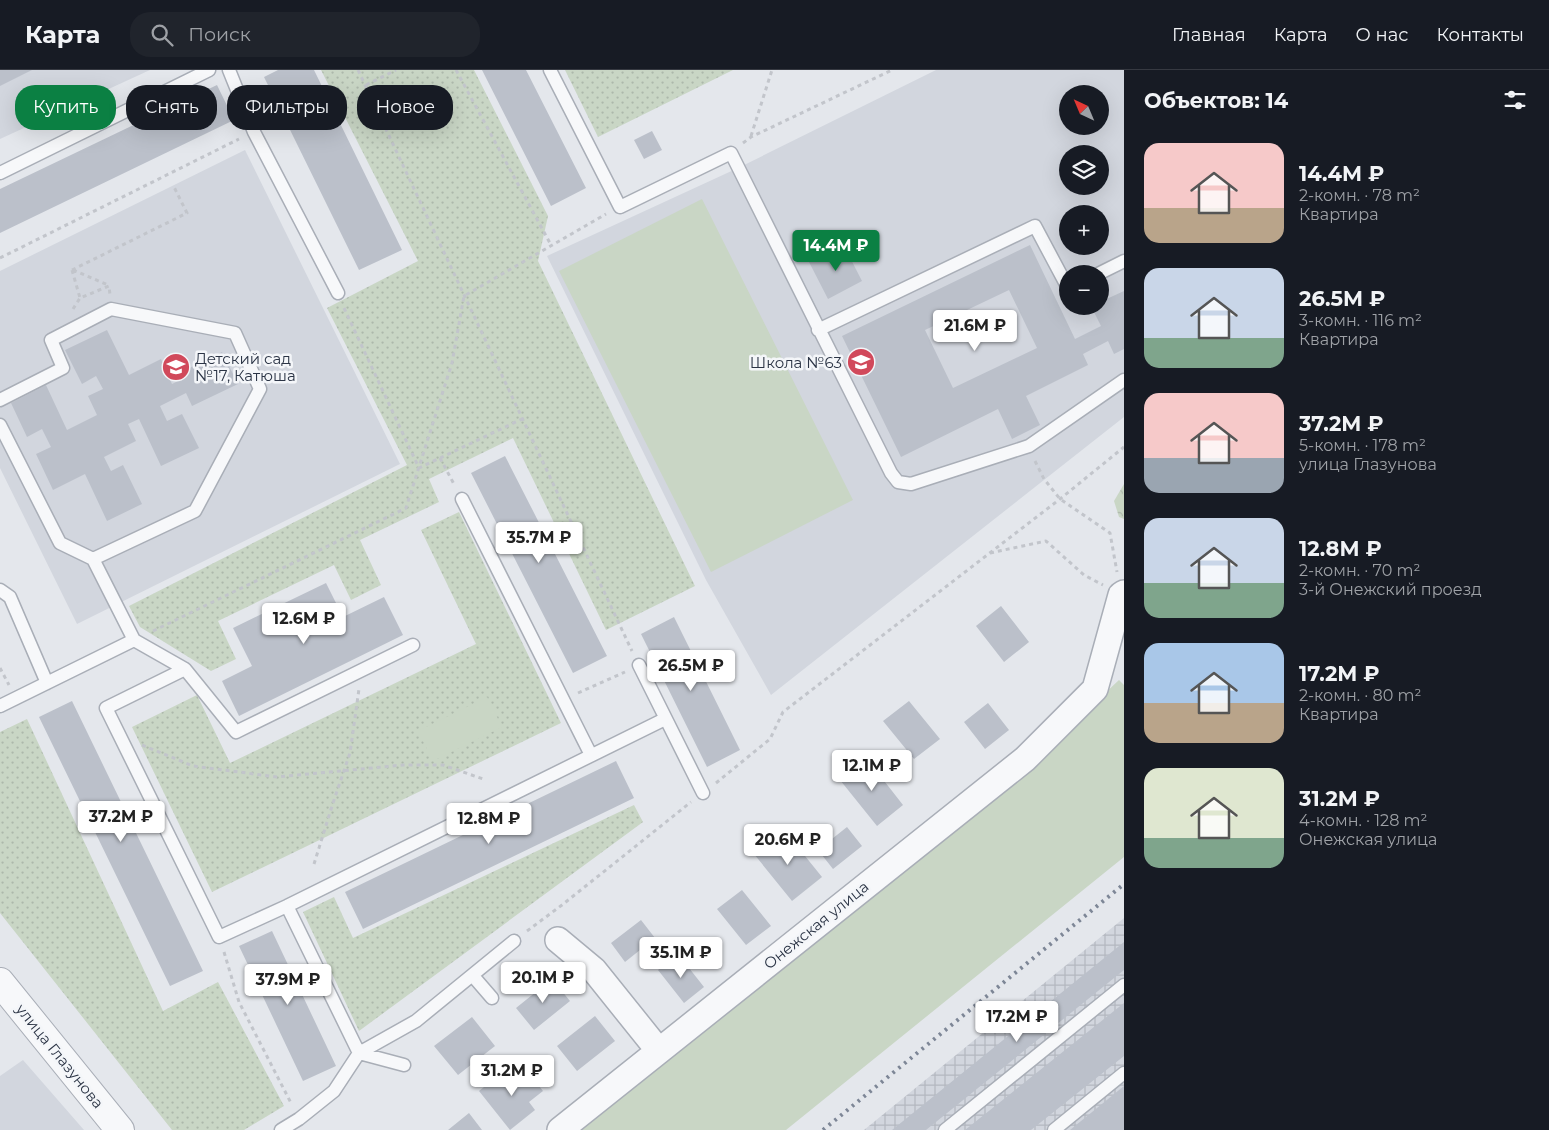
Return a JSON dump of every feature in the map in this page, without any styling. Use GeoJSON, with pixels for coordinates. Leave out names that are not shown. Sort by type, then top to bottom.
{"type":"FeatureCollection","features":[{"type":"Feature","properties":{"kind":"street","name":"Онежская улица"},"geometry":{"type":"LineString","coordinates":[[560,1130],[1025,759],[1095,689],[1122,594]]}},
{"type":"Feature","properties":{"kind":"street"},"geometry":{"type":"LineString","coordinates":[[558,940],[594,970],[659,1051]]}},
{"type":"Feature","properties":{"kind":"street","name":"улица Глазунова"},"geometry":{"type":"LineString","coordinates":[[0,982],[120,1130]]}},
{"type":"Feature","properties":{"kind":"lane"},"geometry":{"type":"LineString","coordinates":[[0,173],[210,70]]}},
{"type":"Feature","properties":{"kind":"lane"},"geometry":{"type":"LineString","coordinates":[[229,70],[254,132],[338,293]]}},
{"type":"Feature","properties":{"kind":"lane"},"geometry":{"type":"LineString","coordinates":[[550,70],[620,207],[731,153],[818,330],[891,472],[898,482],[912,484],[1028,446],[1124,380]]}},
{"type":"Feature","properties":{"kind":"lane"},"geometry":{"type":"LineString","coordinates":[[818,330],[1035,226],[1059,271]]}},
{"type":"Feature","properties":{"kind":"lane"},"geometry":{"type":"LineString","coordinates":[[1109,268],[1124,261]]}},
{"type":"Feature","properties":{"kind":"lane"},"geometry":{"type":"LineString","coordinates":[[0,400],[63,368],[51,340],[111,309],[235,333],[260,389],[195,511],[93,559]]}},
{"type":"Feature","properties":{"kind":"lane"},"geometry":{"type":"LineString","coordinates":[[0,425],[60,543],[93,559],[134,640],[185,669],[236,732],[413,645]]}},
{"type":"Feature","properties":{"kind":"lane"},"geometry":{"type":"LineString","coordinates":[[462,499],[591,755]]}},
{"type":"Feature","properties":{"kind":"lane"},"geometry":{"type":"LineString","coordinates":[[0,590],[10,597],[47,683]]}},
{"type":"Feature","properties":{"kind":"lane"},"geometry":{"type":"LineString","coordinates":[[0,706],[134,640]]}},
{"type":"Feature","properties":{"kind":"lane"},"geometry":{"type":"LineString","coordinates":[[639,665],[703,793]]}},
{"type":"Feature","properties":{"kind":"lane"},"geometry":{"type":"LineString","coordinates":[[185,669],[106,708],[219,937],[287,906],[665,719]]}},
{"type":"Feature","properties":{"kind":"lane"},"geometry":{"type":"LineString","coordinates":[[287,906],[359,1053],[404,1066]]}},
{"type":"Feature","properties":{"kind":"lane"},"geometry":{"type":"LineString","coordinates":[[282,1130],[334,1091],[359,1053],[416,1021],[514,941]]}},
{"type":"Feature","properties":{"kind":"lane"},"geometry":{"type":"LineString","coordinates":[[472,976],[492,998]]}},
{"type":"Feature","properties":{"kind":"lane"},"geometry":{"type":"LineString","coordinates":[[945,1130],[1124,985]]}},
{"type":"Feature","properties":{"kind":"lane"},"geometry":{"type":"LineString","coordinates":[[1054,1130],[1124,1074]]}},
{"type":"Feature","properties":{"kind":"path"},"geometry":{"type":"LineString","coordinates":[[358,70],[366,85],[396,70]]}},
{"type":"Feature","properties":{"kind":"path"},"geometry":{"type":"LineString","coordinates":[[456,70],[551,245]]}},
{"type":"Feature","properties":{"kind":"path"},"geometry":{"type":"LineString","coordinates":[[751,137],[772,70]]}},
{"type":"Feature","properties":{"kind":"path"},"geometry":{"type":"LineString","coordinates":[[731,153],[751,137],[892,70]]}},
{"type":"Feature","properties":{"kind":"path"},"geometry":{"type":"LineString","coordinates":[[387,130],[639,665],[563,700]]}},
{"type":"Feature","properties":{"kind":"path"},"geometry":{"type":"LineString","coordinates":[[0,258],[254,132]]}},
{"type":"Feature","properties":{"kind":"path"},"geometry":{"type":"LineString","coordinates":[[72,270],[188,213],[173,185]]}},
{"type":"Feature","properties":{"kind":"path"},"geometry":{"type":"LineString","coordinates":[[134,640],[406,508],[452,363],[464,296],[620,207]]}},
{"type":"Feature","properties":{"kind":"path"},"geometry":{"type":"LineString","coordinates":[[72,270],[109,286]]}},
{"type":"Feature","properties":{"kind":"path"},"geometry":{"type":"LineString","coordinates":[[72,270],[80,298]]}},
{"type":"Feature","properties":{"kind":"path"},"geometry":{"type":"LineString","coordinates":[[338,293],[420,468]]}},
{"type":"Feature","properties":{"kind":"path"},"geometry":{"type":"LineString","coordinates":[[420,468],[522,419]]}},
{"type":"Feature","properties":{"kind":"path"},"geometry":{"type":"LineString","coordinates":[[1028,446],[1044,479],[1060,499],[1110,532],[1122,594]]}},
{"type":"Feature","properties":{"kind":"path"},"geometry":{"type":"LineString","coordinates":[[514,941],[770,739],[783,712],[1060,499],[1124,447]]}},
{"type":"Feature","properties":{"kind":"path"},"geometry":{"type":"LineString","coordinates":[[440,458],[462,499]]}},
{"type":"Feature","properties":{"kind":"path"},"geometry":{"type":"LineString","coordinates":[[988,553],[1046,541],[1084,575],[1122,594]]}},
{"type":"Feature","properties":{"kind":"path"},"geometry":{"type":"LineString","coordinates":[[314,864],[350,753],[362,670]]}},
{"type":"Feature","properties":{"kind":"path"},"geometry":{"type":"LineString","coordinates":[[121,737],[193,766],[276,776],[404,765],[443,765],[486,780]]}},
{"type":"Feature","properties":{"kind":"path"},"geometry":{"type":"LineString","coordinates":[[219,937],[239,1002],[299,1119]]}},
{"type":"Feature","properties":{"kind":"shaded area"},"geometry":{"type":"Polygon","coordinates":[[[0,70],[150,70],[116,86],[15,85],[15,130],[20,130],[0,139],[0,70]]]}},
{"type":"Feature","properties":{"kind":"shaded area","name":"Школа №63"},"geometry":{"type":"Polygon","coordinates":[[[936,70],[1124,70],[1124,417],[771,695],[706,580],[547,256],[738,168],[936,70]]]}},
{"type":"Feature","properties":{"kind":"shaded area","name":"Детский сад №17, Катюша"},"geometry":{"type":"Polygon","coordinates":[[[245,150],[400,464],[77,624],[0,468],[0,271],[245,150]]]}},
{"type":"Feature","properties":{"kind":"shaded area"},"geometry":{"type":"Polygon","coordinates":[[[1124,918],[1124,1130],[864,1130],[1124,918]]]}},
{"type":"Feature","properties":{"kind":"shaded area"},"geometry":{"type":"Polygon","coordinates":[[[23,1060],[84,1130],[0,1130],[0,1076],[23,1060]]]}},
{"type":"Feature","properties":{"kind":"green space"},"geometry":{"type":"Polygon","coordinates":[[[321,70],[474,70],[548,216],[538,261],[695,586],[606,630],[513,438],[429,479],[439,502],[360,540],[381,585],[351,600],[334,565],[218,621],[236,659],[211,671],[140,627],[129,606],[407,465],[327,308],[418,261],[347,121],[347,85],[329,85],[321,70]]]}},
{"type":"Feature","properties":{"kind":"green space"},"geometry":{"type":"Polygon","coordinates":[[[565,70],[733,70],[598,137],[565,70]]]}},
{"type":"Feature","properties":{"kind":"green space"},"geometry":{"type":"Polygon","coordinates":[[[702,199],[853,500],[711,572],[559,271],[702,199]]]}},
{"type":"Feature","properties":{"kind":"green space"},"geometry":{"type":"Polygon","coordinates":[[[1124,484],[1124,519],[1119,517],[1114,501],[1124,484]]]}},
{"type":"Feature","properties":{"kind":"green space"},"geometry":{"type":"Polygon","coordinates":[[[459,512],[561,723],[212,892],[132,727],[197,695],[230,763],[476,644],[421,530],[459,512]]]}},
{"type":"Feature","properties":{"kind":"green space"},"geometry":{"type":"Polygon","coordinates":[[[1119,680],[1124,685],[1124,857],[786,1130],[572,1130],[1027,767],[1119,680]]]}},
{"type":"Feature","properties":{"kind":"green space"},"geometry":{"type":"Polygon","coordinates":[[[487,697],[502,727],[433,761],[418,731],[487,697]]]}},
{"type":"Feature","properties":{"kind":"green space"},"geometry":{"type":"Polygon","coordinates":[[[27,719],[163,1011],[218,982],[284,1106],[244,1130],[172,1130],[0,913],[0,732],[27,719]]]}},
{"type":"Feature","properties":{"kind":"green space"},"geometry":{"type":"Polygon","coordinates":[[[634,805],[643,822],[359,1031],[303,912],[334,897],[353,938],[634,805]]]}},
{"type":"Feature","properties":{"kind":"building"},"geometry":{"type":"Polygon","coordinates":[[[0,70],[32,70],[0,86],[0,70]]]}},
{"type":"Feature","properties":{"kind":"building"},"geometry":{"type":"Polygon","coordinates":[[[278,70],[314,70],[321,85],[268,85],[264,77],[278,70]]]}},
{"type":"Feature","properties":{"kind":"building"},"geometry":{"type":"Polygon","coordinates":[[[482,70],[526,70],[586,188],[551,206],[482,70]]]}},
{"type":"Feature","properties":{"kind":"building"},"geometry":{"type":"Polygon","coordinates":[[[217,85],[227,106],[227,123],[217,128],[217,85]]]}},
{"type":"Feature","properties":{"kind":"building"},"geometry":{"type":"Polygon","coordinates":[[[126,129],[213,130],[0,233],[0,189],[126,129]]]}},
{"type":"Feature","properties":{"kind":"building"},"geometry":{"type":"Polygon","coordinates":[[[290,130],[343,130],[402,250],[359,270],[290,130]]]}},
{"type":"Feature","properties":{"kind":"building"},"geometry":{"type":"Polygon","coordinates":[[[652,131],[662,150],[644,159],[634,140],[652,131]]]}},
{"type":"Feature","properties":{"kind":"building"},"geometry":{"type":"Polygon","coordinates":[[[843,244],[862,281],[828,299],[809,262],[843,244]]]}},
{"type":"Feature","properties":{"kind":"building"},"geometry":{"type":"Polygon","coordinates":[[[1030,245],[1059,306],[1059,315],[1064,315],[1075,339],[1101,326],[1096,315],[1109,315],[1109,298],[1124,291],[1124,349],[1114,354],[1108,341],[1083,354],[1088,365],[1026,396],[1040,425],[1012,439],[998,409],[901,457],[842,336],[1030,245]],[[1009,290],[925,330],[953,388],[1037,348],[1009,290]]]}},
{"type":"Feature","properties":{"kind":"building"},"geometry":{"type":"Polygon","coordinates":[[[107,330],[129,375],[161,359],[172,384],[186,377],[183,371],[222,352],[238,384],[192,406],[186,393],[160,406],[167,421],[182,414],[199,448],[161,466],[139,419],[128,424],[136,441],[104,457],[111,471],[123,465],[142,504],[107,521],[85,474],[53,490],[36,454],[51,447],[42,429],[27,437],[11,403],[46,385],[67,430],[97,415],[88,396],[103,389],[96,376],[82,384],[65,350],[107,330]]]}},
{"type":"Feature","properties":{"kind":"building"},"geometry":{"type":"Polygon","coordinates":[[[505,456],[607,656],[573,673],[471,473],[505,456]]]}},
{"type":"Feature","properties":{"kind":"building"},"geometry":{"type":"Polygon","coordinates":[[[326,583],[343,617],[384,597],[403,635],[239,716],[222,681],[252,666],[233,628],[326,583]]]}},
{"type":"Feature","properties":{"kind":"building"},"geometry":{"type":"Polygon","coordinates":[[[1001,606],[1029,642],[1004,662],[976,626],[1001,606]]]}},
{"type":"Feature","properties":{"kind":"building"},"geometry":{"type":"Polygon","coordinates":[[[674,617],[740,750],[707,767],[641,634],[674,617]]]}},
{"type":"Feature","properties":{"kind":"building"},"geometry":{"type":"Polygon","coordinates":[[[72,701],[203,971],[170,986],[39,717],[72,701]]]}},
{"type":"Feature","properties":{"kind":"building"},"geometry":{"type":"Polygon","coordinates":[[[909,701],[940,739],[914,759],[883,721],[909,701]]]}},
{"type":"Feature","properties":{"kind":"building"},"geometry":{"type":"Polygon","coordinates":[[[988,703],[1009,730],[985,749],[964,722],[988,703]]]}},
{"type":"Feature","properties":{"kind":"building"},"geometry":{"type":"Polygon","coordinates":[[[867,759],[903,805],[877,826],[840,780],[867,759]]]}},
{"type":"Feature","properties":{"kind":"building"},"geometry":{"type":"Polygon","coordinates":[[[616,761],[634,798],[363,929],[345,892],[616,761]]]}},
{"type":"Feature","properties":{"kind":"building"},"geometry":{"type":"Polygon","coordinates":[[[847,827],[862,846],[833,869],[818,850],[847,827]]]}},
{"type":"Feature","properties":{"kind":"building"},"geometry":{"type":"Polygon","coordinates":[[[784,830],[822,877],[792,901],[754,854],[784,830]]]}},
{"type":"Feature","properties":{"kind":"building"},"geometry":{"type":"Polygon","coordinates":[[[742,890],[771,926],[746,945],[717,909],[742,890]]]}},
{"type":"Feature","properties":{"kind":"building"},"geometry":{"type":"Polygon","coordinates":[[[641,920],[655,938],[625,962],[611,943],[641,920]]]}},
{"type":"Feature","properties":{"kind":"building"},"geometry":{"type":"Polygon","coordinates":[[[272,931],[336,1066],[303,1081],[239,946],[272,931]]]}},
{"type":"Feature","properties":{"kind":"building"},"geometry":{"type":"Polygon","coordinates":[[[1124,942],[1124,970],[926,1130],[892,1130],[1124,942]]]}},
{"type":"Feature","properties":{"kind":"building"},"geometry":{"type":"Polygon","coordinates":[[[678,954],[704,987],[684,1003],[658,970],[678,954]]]}},
{"type":"Feature","properties":{"kind":"building"},"geometry":{"type":"Polygon","coordinates":[[[552,979],[570,1001],[534,1030],[516,1008],[552,979]]]}},
{"type":"Feature","properties":{"kind":"building"},"geometry":{"type":"Polygon","coordinates":[[[1124,1003],[1124,1056],[1031,1130],[965,1130],[1124,1003]]]}},
{"type":"Feature","properties":{"kind":"building"},"geometry":{"type":"Polygon","coordinates":[[[595,1016],[615,1041],[577,1071],[557,1046],[595,1016]]]}},
{"type":"Feature","properties":{"kind":"building"},"geometry":{"type":"Polygon","coordinates":[[[472,1017],[495,1046],[458,1075],[434,1046],[472,1017]]]}},
{"type":"Feature","properties":{"kind":"building"},"geometry":{"type":"Polygon","coordinates":[[[526,1070],[543,1091],[529,1102],[535,1110],[510,1130],[479,1091],[504,1071],[512,1081],[526,1070]]]}},
{"type":"Feature","properties":{"kind":"building"},"geometry":{"type":"Polygon","coordinates":[[[1124,1086],[1124,1130],[1070,1130],[1124,1086]]]}},
{"type":"Feature","properties":{"kind":"building"},"geometry":{"type":"Polygon","coordinates":[[[469,1113],[482,1130],[448,1130],[469,1113]]]}},
{"type":"Feature","properties":{"kind":"railway"},"geometry":{"type":"LineString","coordinates":[[823,1130],[1124,884]]}},
{"type":"Feature","properties":{"kind":"place","name":"Школа №63"},"geometry":{"type":"Point","coordinates":[861,362]}},
{"type":"Feature","properties":{"kind":"place","name":"Детский сад №17, Катюша"},"geometry":{"type":"Point","coordinates":[176,367]}}]}
